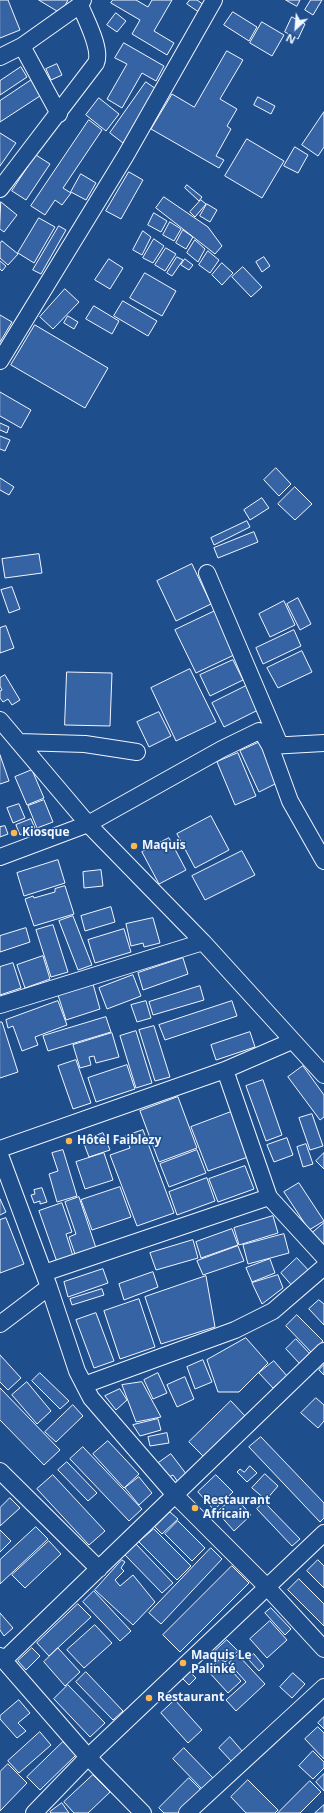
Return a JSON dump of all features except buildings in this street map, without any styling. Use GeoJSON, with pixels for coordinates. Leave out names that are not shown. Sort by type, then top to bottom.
{"type":"FeatureCollection","features":[{"type":"Feature","properties":{"kind":"street"},"geometry":{"type":"LineString","coordinates":[[0,361],[126,155],[214,0]]}},
{"type":"Feature","properties":{"kind":"street"},"geometry":{"type":"LineString","coordinates":[[0,57],[22,46],[82,3],[98,56],[96,63],[59,114],[0,189]]}},
{"type":"Feature","properties":{"kind":"street"},"geometry":{"type":"LineString","coordinates":[[22,46],[59,114]]}},
{"type":"Feature","properties":{"kind":"street"},"geometry":{"type":"LineString","coordinates":[[207,573],[275,745],[290,801],[324,861]]}},
{"type":"Feature","properties":{"kind":"street"},"geometry":{"type":"LineString","coordinates":[[0,720],[88,824],[203,942],[324,1075]]}},
{"type":"Feature","properties":{"kind":"street"},"geometry":{"type":"LineString","coordinates":[[0,857],[88,824],[222,749],[259,731],[275,745],[315,745],[324,743]]}},
{"type":"Feature","properties":{"kind":"street"},"geometry":{"type":"LineString","coordinates":[[19,742],[85,744],[137,752]]}},
{"type":"Feature","properties":{"kind":"street"},"geometry":{"type":"LineString","coordinates":[[0,1005],[203,942]]}},
{"type":"Feature","properties":{"kind":"street"},"geometry":{"type":"LineString","coordinates":[[0,1149],[225,1070],[292,1041]]}},
{"type":"Feature","properties":{"kind":"street"},"geometry":{"type":"LineString","coordinates":[[225,1070],[269,1197],[324,1257]]}},
{"type":"Feature","properties":{"kind":"street"},"geometry":{"type":"LineString","coordinates":[[0,1155],[46,1280],[77,1371],[91,1398],[175,1495],[267,1587],[324,1650]]}},
{"type":"Feature","properties":{"kind":"street"},"geometry":{"type":"LineString","coordinates":[[0,1324],[46,1280],[269,1197]]}},
{"type":"Feature","properties":{"kind":"street"},"geometry":{"type":"LineString","coordinates":[[84,1385],[235,1330],[254,1321],[273,1311],[324,1267]]}},
{"type":"Feature","properties":{"kind":"street"},"geometry":{"type":"LineString","coordinates":[[143,1813],[88,1757],[2,1658],[99,1569],[324,1351]]}},
{"type":"Feature","properties":{"kind":"street"},"geometry":{"type":"LineString","coordinates":[[0,1471],[99,1569]]}},
{"type":"Feature","properties":{"kind":"street"},"geometry":{"type":"LineString","coordinates":[[38,1812],[88,1757],[324,1533]]}},
{"type":"Feature","properties":{"kind":"street"},"geometry":{"type":"LineString","coordinates":[[187,1813],[324,1687]]}},
{"type":"Feature","properties":{"kind":"place","name":"Kiosque"},"geometry":{"type":"Point","coordinates":[14,833]}},
{"type":"Feature","properties":{"kind":"place","name":"Maquis"},"geometry":{"type":"Point","coordinates":[134,846]}},
{"type":"Feature","properties":{"kind":"place","name":"Hôtel Faiblezy"},"geometry":{"type":"Point","coordinates":[69,1141]}},
{"type":"Feature","properties":{"kind":"place","name":"Restaurant Africain"},"geometry":{"type":"Point","coordinates":[195,1508]}},
{"type":"Feature","properties":{"kind":"place","name":"Maquis Le Palinké"},"geometry":{"type":"Point","coordinates":[183,1663]}},
{"type":"Feature","properties":{"kind":"place","name":"Restaurant"},"geometry":{"type":"Point","coordinates":[149,1698]}}]}
